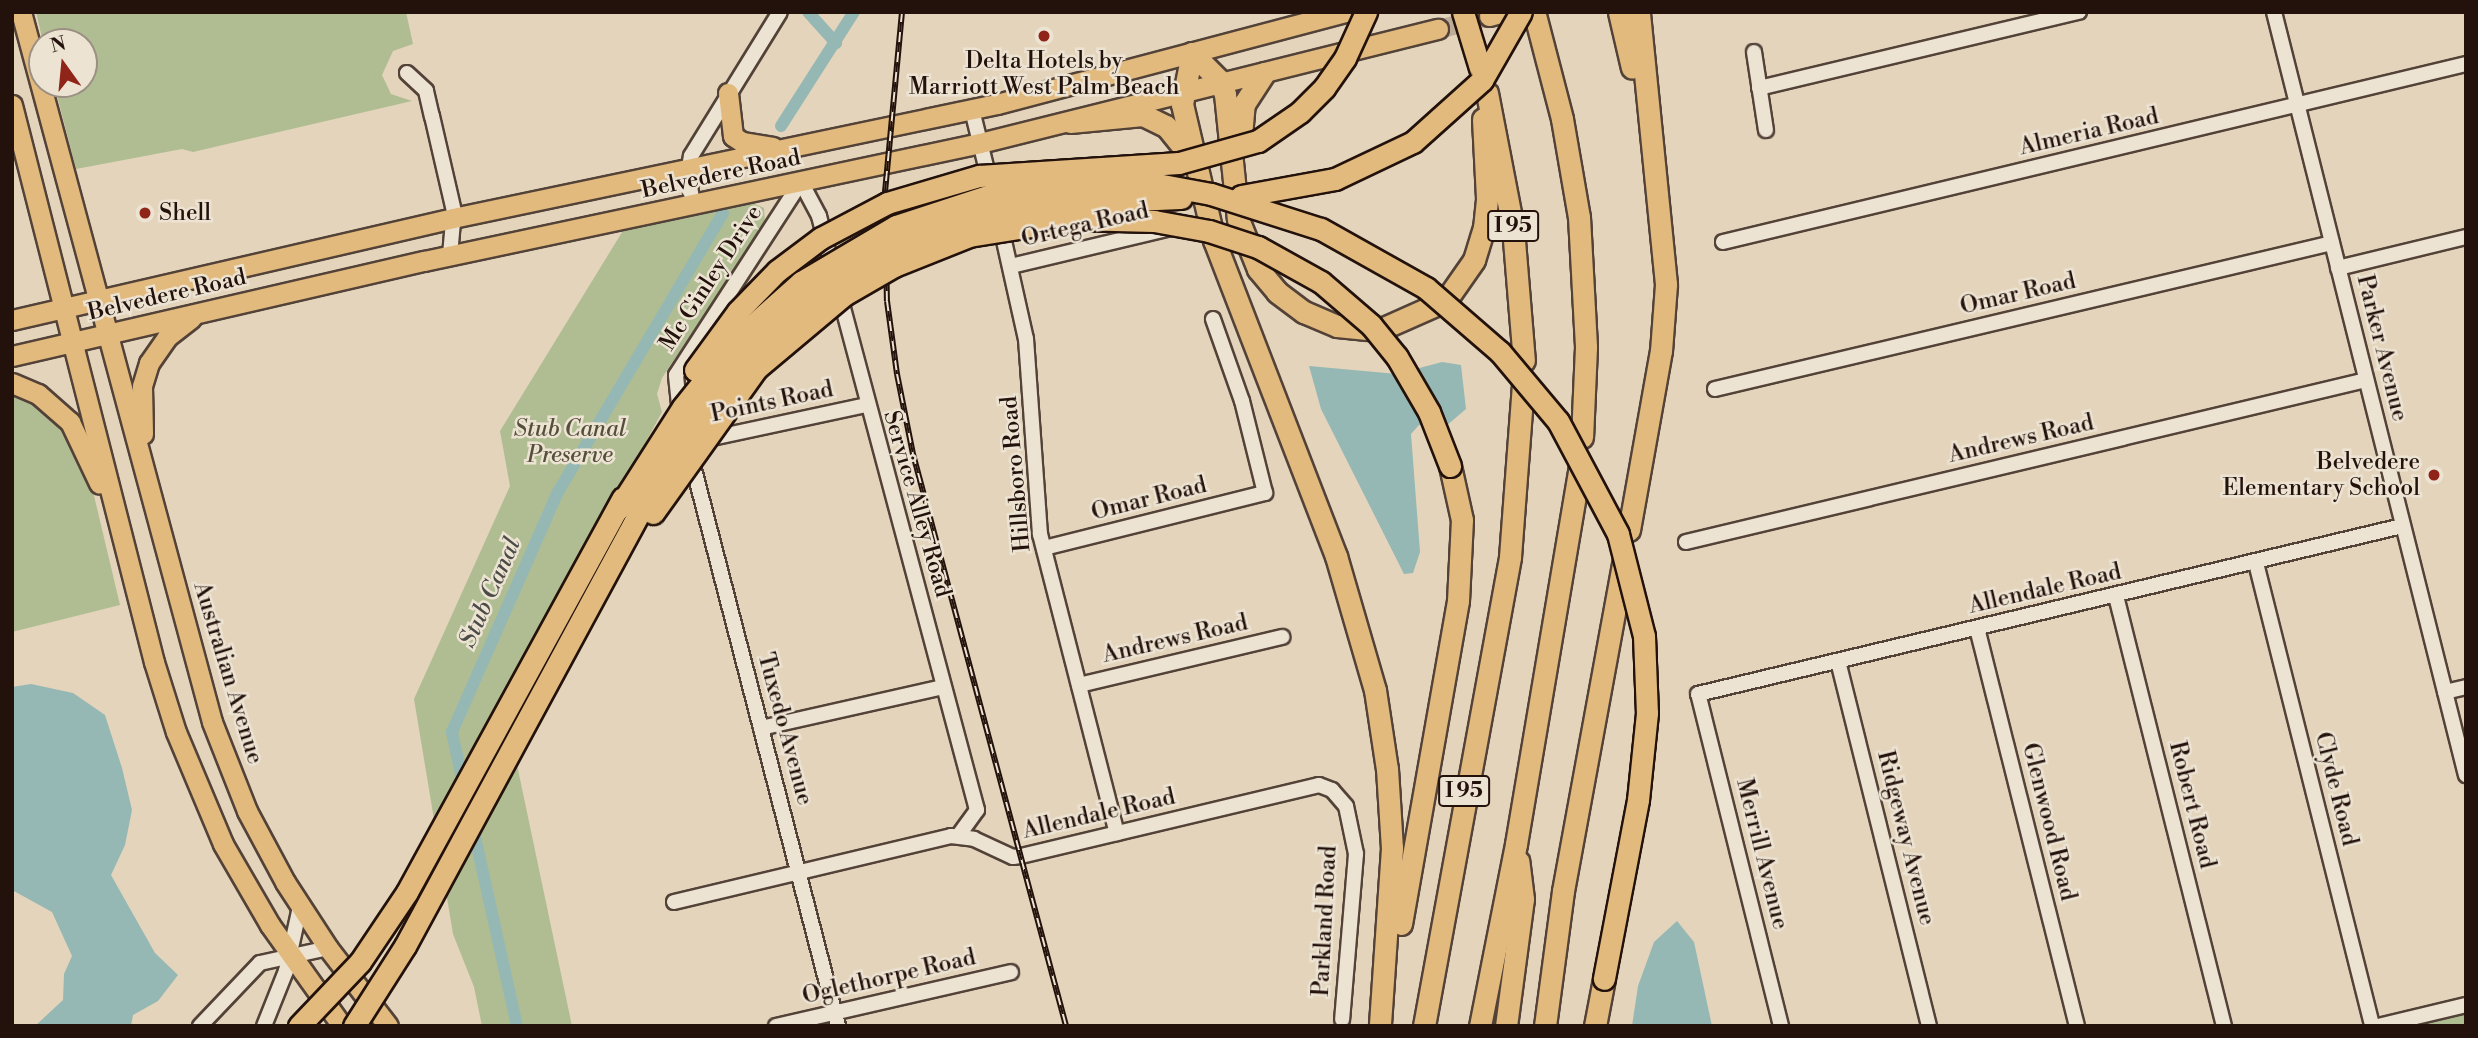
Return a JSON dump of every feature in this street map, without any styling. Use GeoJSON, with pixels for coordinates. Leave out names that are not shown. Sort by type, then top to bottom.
{"type":"FeatureCollection","features":[{"type":"Feature","properties":{"kind":"highway"},"geometry":{"type":"LineString","coordinates":[[299,1026],[353,970],[407,892],[672,407],[718,336],[770,278],[821,238],[887,202],[956,180],[1026,170],[1179,163],[1244,148],[1286,124],[1324,88],[1346,58],[1366,12]]}},
{"type":"Feature","properties":{"kind":"highway","name":"I 95"},"geometry":{"type":"LineString","coordinates":[[1463,12],[1482,82],[1513,228],[1524,361]]}},
{"type":"Feature","properties":{"kind":"highway"},"geometry":{"type":"LineString","coordinates":[[1619,12],[1655,155]]}},
{"type":"Feature","properties":{"kind":"highway"},"geometry":{"type":"LineString","coordinates":[[1629,530],[1665,306],[1665,242],[1639,12]]}},
{"type":"Feature","properties":{"kind":"highway"},"geometry":{"type":"LineString","coordinates":[[1528,14],[1548,58],[1574,185],[1582,251],[1586,347],[1582,437]]}},
{"type":"Feature","properties":{"kind":"highway"},"geometry":{"type":"LineString","coordinates":[[354,1026],[405,946],[663,470],[712,395],[773,326],[844,272],[924,233],[1016,207],[1085,200],[1260,195],[1316,185],[1355,172],[1413,142],[1465,99],[1494,65],[1528,14]]}},
{"type":"Feature","properties":{"kind":"highway"},"geometry":{"type":"LineString","coordinates":[[1192,54],[1222,84],[1238,219],[1249,254],[1277,292],[1325,322],[1377,328],[1444,299],[1474,260],[1485,218],[1482,82]]}},
{"type":"Feature","properties":{"kind":"highway"},"geometry":{"type":"LineString","coordinates":[[1192,54],[1182,93],[1192,158],[1231,290],[1346,583],[1375,690],[1387,769],[1392,848],[1380,1026]]}},
{"type":"Feature","properties":{"kind":"highway"},"geometry":{"type":"LineString","coordinates":[[1238,219],[1241,116],[1264,73]]}},
{"type":"Feature","properties":{"kind":"highway"},"geometry":{"type":"LineString","coordinates":[[1070,122],[1129,114],[1150,117],[1172,131],[1192,158]]}},
{"type":"Feature","properties":{"kind":"highway"},"geometry":{"type":"LineString","coordinates":[[618,509],[683,407],[737,339],[801,282],[896,226],[997,192],[1098,181],[1202,192],[1321,229],[1426,288],[1500,352],[1558,421],[1618,534],[1644,636],[1647,713],[1638,800],[1595,1026]]}},
{"type":"Feature","properties":{"kind":"highway"},"geometry":{"type":"LineString","coordinates":[[593,602],[717,418],[757,368],[796,330],[844,295],[894,266],[969,236],[1021,225],[1074,219],[1154,221],[1232,237],[1281,257],[1338,294],[1386,342],[1420,394],[1450,466],[1462,520],[1458,601],[1380,1026]]}},
{"type":"Feature","properties":{"kind":"highway","name":"I 95"},"geometry":{"type":"LineString","coordinates":[[1424,1026],[1508,567],[1521,460],[1524,386]]}},
{"type":"Feature","properties":{"kind":"highway","name":"I 95"},"geometry":{"type":"LineString","coordinates":[[1480,1026],[1516,844],[1580,465]]}},
{"type":"Feature","properties":{"kind":"highway"},"geometry":{"type":"LineString","coordinates":[[1545,1026],[1561,901],[1623,563]]}},
{"type":"Feature","properties":{"kind":"highway"},"geometry":{"type":"LineString","coordinates":[[1506,1026],[1523,899],[1516,844]]}},
{"type":"Feature","properties":{"kind":"main road","name":"Australian Avenue"},"geometry":{"type":"LineString","coordinates":[[21,12],[212,722],[247,811],[300,907],[388,1026]]}},
{"type":"Feature","properties":{"kind":"main road","name":"Belvedere Road"},"geometry":{"type":"LineString","coordinates":[[12,320],[453,218],[972,110],[1346,12]]}},
{"type":"Feature","properties":{"kind":"main road","name":"Belvedere Road"},"geometry":{"type":"LineString","coordinates":[[12,356],[450,255],[980,143],[1438,29]]}},
{"type":"Feature","properties":{"kind":"main road"},"geometry":{"type":"LineString","coordinates":[[728,93],[729,126],[735,138],[788,149]]}},
{"type":"Feature","properties":{"kind":"main road"},"geometry":{"type":"LineString","coordinates":[[12,105],[154,662],[197,788],[223,844],[290,955],[342,1026]]}},
{"type":"Feature","properties":{"kind":"main road"},"geometry":{"type":"LineString","coordinates":[[145,474],[142,395],[146,371],[161,343],[198,313]]}},
{"type":"Feature","properties":{"kind":"main road"},"geometry":{"type":"LineString","coordinates":[[12,383],[38,394],[69,422],[118,514]]}},
{"type":"Feature","properties":{"kind":"street"},"geometry":{"type":"LineString","coordinates":[[1759,88],[2079,12]]}},
{"type":"Feature","properties":{"kind":"street","name":"Parker Avenue"},"geometry":{"type":"LineString","coordinates":[[2274,12],[2466,775]]}},
{"type":"Feature","properties":{"kind":"street"},"geometry":{"type":"LineString","coordinates":[[693,205],[688,170],[728,93],[777,17]]}},
{"type":"Feature","properties":{"kind":"street"},"geometry":{"type":"LineString","coordinates":[[1754,52],[1766,130]]}},
{"type":"Feature","properties":{"kind":"street","name":"Almeria Road"},"geometry":{"type":"LineString","coordinates":[[1723,242],[2466,64]]}},
{"type":"Feature","properties":{"kind":"street"},"geometry":{"type":"LineString","coordinates":[[407,74],[426,92],[453,218],[450,255]]}},
{"type":"Feature","properties":{"kind":"street","name":"Hillsboro Road"},"geometry":{"type":"LineString","coordinates":[[972,110],[1011,266],[1029,363],[1044,548],[1117,833]]}},
{"type":"Feature","properties":{"kind":"street","name":"Service Alley Road"},"geometry":{"type":"LineString","coordinates":[[801,182],[821,222],[866,405],[977,810],[959,835]]}},
{"type":"Feature","properties":{"kind":"street","name":"Mc Ginley Drive"},"geometry":{"type":"LineString","coordinates":[[688,444],[675,394],[676,375],[801,182]]}},
{"type":"Feature","properties":{"kind":"street","name":"Ortega Road"},"geometry":{"type":"LineString","coordinates":[[1011,266],[1170,228]]}},
{"type":"Feature","properties":{"kind":"street"},"geometry":{"type":"LineString","coordinates":[[2338,268],[2466,237]]}},
{"type":"Feature","properties":{"kind":"street","name":"Omar Road"},"geometry":{"type":"LineString","coordinates":[[1716,389],[2332,243]]}},
{"type":"Feature","properties":{"kind":"street","name":"Omar Road"},"geometry":{"type":"LineString","coordinates":[[1044,548],[1265,493],[1242,401],[1213,320]]}},
{"type":"Feature","properties":{"kind":"street","name":"Andrews Road"},"geometry":{"type":"LineString","coordinates":[[1686,542],[2366,380]]}},
{"type":"Feature","properties":{"kind":"street","name":"Points Road"},"geometry":{"type":"LineString","coordinates":[[688,444],[866,405]]}},
{"type":"Feature","properties":{"kind":"street","name":"Tuxedo Avenue"},"geometry":{"type":"LineString","coordinates":[[688,444],[836,1019]]}},
{"type":"Feature","properties":{"kind":"street","name":"Allendale Road"},"geometry":{"type":"LineString","coordinates":[[1698,694],[2256,563],[2402,526]]}},
{"type":"Feature","properties":{"kind":"street","name":"Clyde Road"},"geometry":{"type":"LineString","coordinates":[[2256,563],[2372,1026]]}},
{"type":"Feature","properties":{"kind":"street","name":"Robert Road"},"geometry":{"type":"LineString","coordinates":[[2116,596],[2224,1026]]}},
{"type":"Feature","properties":{"kind":"street","name":"Glenwood Road"},"geometry":{"type":"LineString","coordinates":[[1977,628],[2077,1026]]}},
{"type":"Feature","properties":{"kind":"street","name":"Andrews Road"},"geometry":{"type":"LineString","coordinates":[[1079,685],[1282,637]]}},
{"type":"Feature","properties":{"kind":"street","name":"Ridgeway Avenue"},"geometry":{"type":"LineString","coordinates":[[1838,661],[1929,1026]]}},
{"type":"Feature","properties":{"kind":"street"},"geometry":{"type":"LineString","coordinates":[[761,728],[943,687]]}},
{"type":"Feature","properties":{"kind":"street"},"geometry":{"type":"LineString","coordinates":[[2445,692],[2466,687]]}},
{"type":"Feature","properties":{"kind":"street","name":"Merrill Avenue"},"geometry":{"type":"LineString","coordinates":[[1698,694],[1781,1026]]}},
{"type":"Feature","properties":{"kind":"street","name":"Allendale Road"},"geometry":{"type":"LineString","coordinates":[[959,835],[1013,857],[1319,785],[1332,790]]}},
{"type":"Feature","properties":{"kind":"street","name":"Parkland Road"},"geometry":{"type":"LineString","coordinates":[[1332,790],[1346,806],[1356,854],[1342,1018]]}},
{"type":"Feature","properties":{"kind":"street"},"geometry":{"type":"LineString","coordinates":[[674,902],[798,870],[959,835]]}},
{"type":"Feature","properties":{"kind":"street"},"geometry":{"type":"LineString","coordinates":[[264,1026],[290,955],[300,907]]}},
{"type":"Feature","properties":{"kind":"street"},"geometry":{"type":"LineString","coordinates":[[200,1026],[260,963],[328,948]]}},
{"type":"Feature","properties":{"kind":"street","name":"Oglethorpe Road"},"geometry":{"type":"LineString","coordinates":[[776,1026],[836,1019],[1011,972]]}},
{"type":"Feature","properties":{"kind":"street"},"geometry":{"type":"LineString","coordinates":[[2378,1026],[2466,1005]]}},
{"type":"Feature","properties":{"kind":"green space"},"geometry":{"type":"Polygon","coordinates":[[[36,12],[406,12],[413,44],[393,51],[382,75],[391,94],[412,101],[193,152],[182,149],[76,169],[58,98],[98,98],[98,28],[40,28],[36,12]]]}},
{"type":"Feature","properties":{"kind":"green space","name":"Stub Canal Preserve"},"geometry":{"type":"Polygon","coordinates":[[[753,203],[764,208],[765,224],[662,378],[657,394],[662,412],[504,703],[572,1026],[482,1026],[474,987],[453,934],[414,699],[510,486],[500,431],[624,229],[753,203]]]}},
{"type":"Feature","properties":{"kind":"green space"},"geometry":{"type":"Polygon","coordinates":[[[12,389],[60,418],[86,462],[120,605],[12,632],[12,389]]]}},
{"type":"Feature","properties":{"kind":"green space"},"geometry":{"type":"Polygon","coordinates":[[[2466,1012],[2466,1026],[2412,1026],[2466,1012]]]}},
{"type":"Feature","properties":{"kind":"water"},"geometry":{"type":"Polygon","coordinates":[[[1442,362],[1461,365],[1466,409],[1446,426],[1419,425],[1411,434],[1420,552],[1413,573],[1404,574],[1321,409],[1309,366],[1397,374],[1442,362]]]}},
{"type":"Feature","properties":{"kind":"water"},"geometry":{"type":"Polygon","coordinates":[[[31,684],[73,693],[105,715],[122,768],[132,810],[125,845],[111,875],[155,953],[178,975],[158,1001],[133,1015],[131,1026],[35,1026],[63,1000],[64,974],[72,956],[52,912],[12,890],[12,687],[31,684]]]}},
{"type":"Feature","properties":{"kind":"water"},"geometry":{"type":"Polygon","coordinates":[[[1677,921],[1694,942],[1712,1026],[1632,1026],[1638,986],[1654,942],[1677,921]]]}},
{"type":"Feature","properties":{"kind":"waterway"},"geometry":{"type":"LineString","coordinates":[[808,12],[836,43]]}},
{"type":"Feature","properties":{"kind":"waterway","name":"Stub Canal"},"geometry":{"type":"LineString","coordinates":[[781,126],[854,12]]}},
{"type":"Feature","properties":{"kind":"waterway","name":"Stub Canal"},"geometry":{"type":"LineString","coordinates":[[517,1026],[452,732],[558,492],[723,213]]}},
{"type":"Feature","properties":{"kind":"tunnel"},"geometry":{"type":"LineString","coordinates":[[1438,29],[1489,16]]}},
{"type":"Feature","properties":{"kind":"railway"},"geometry":{"type":"LineString","coordinates":[[902,12],[885,191],[887,301],[897,374],[913,454],[1066,1026]]}},
{"type":"Feature","properties":{"kind":"place","name":"Delta Hotels by Marriott West Palm Beach"},"geometry":{"type":"Point","coordinates":[1044,36]}},
{"type":"Feature","properties":{"kind":"place","name":"Shell"},"geometry":{"type":"Point","coordinates":[145,213]}},
{"type":"Feature","properties":{"kind":"place","name":"Belvedere Elementary School"},"geometry":{"type":"Point","coordinates":[2434,475]}}]}
